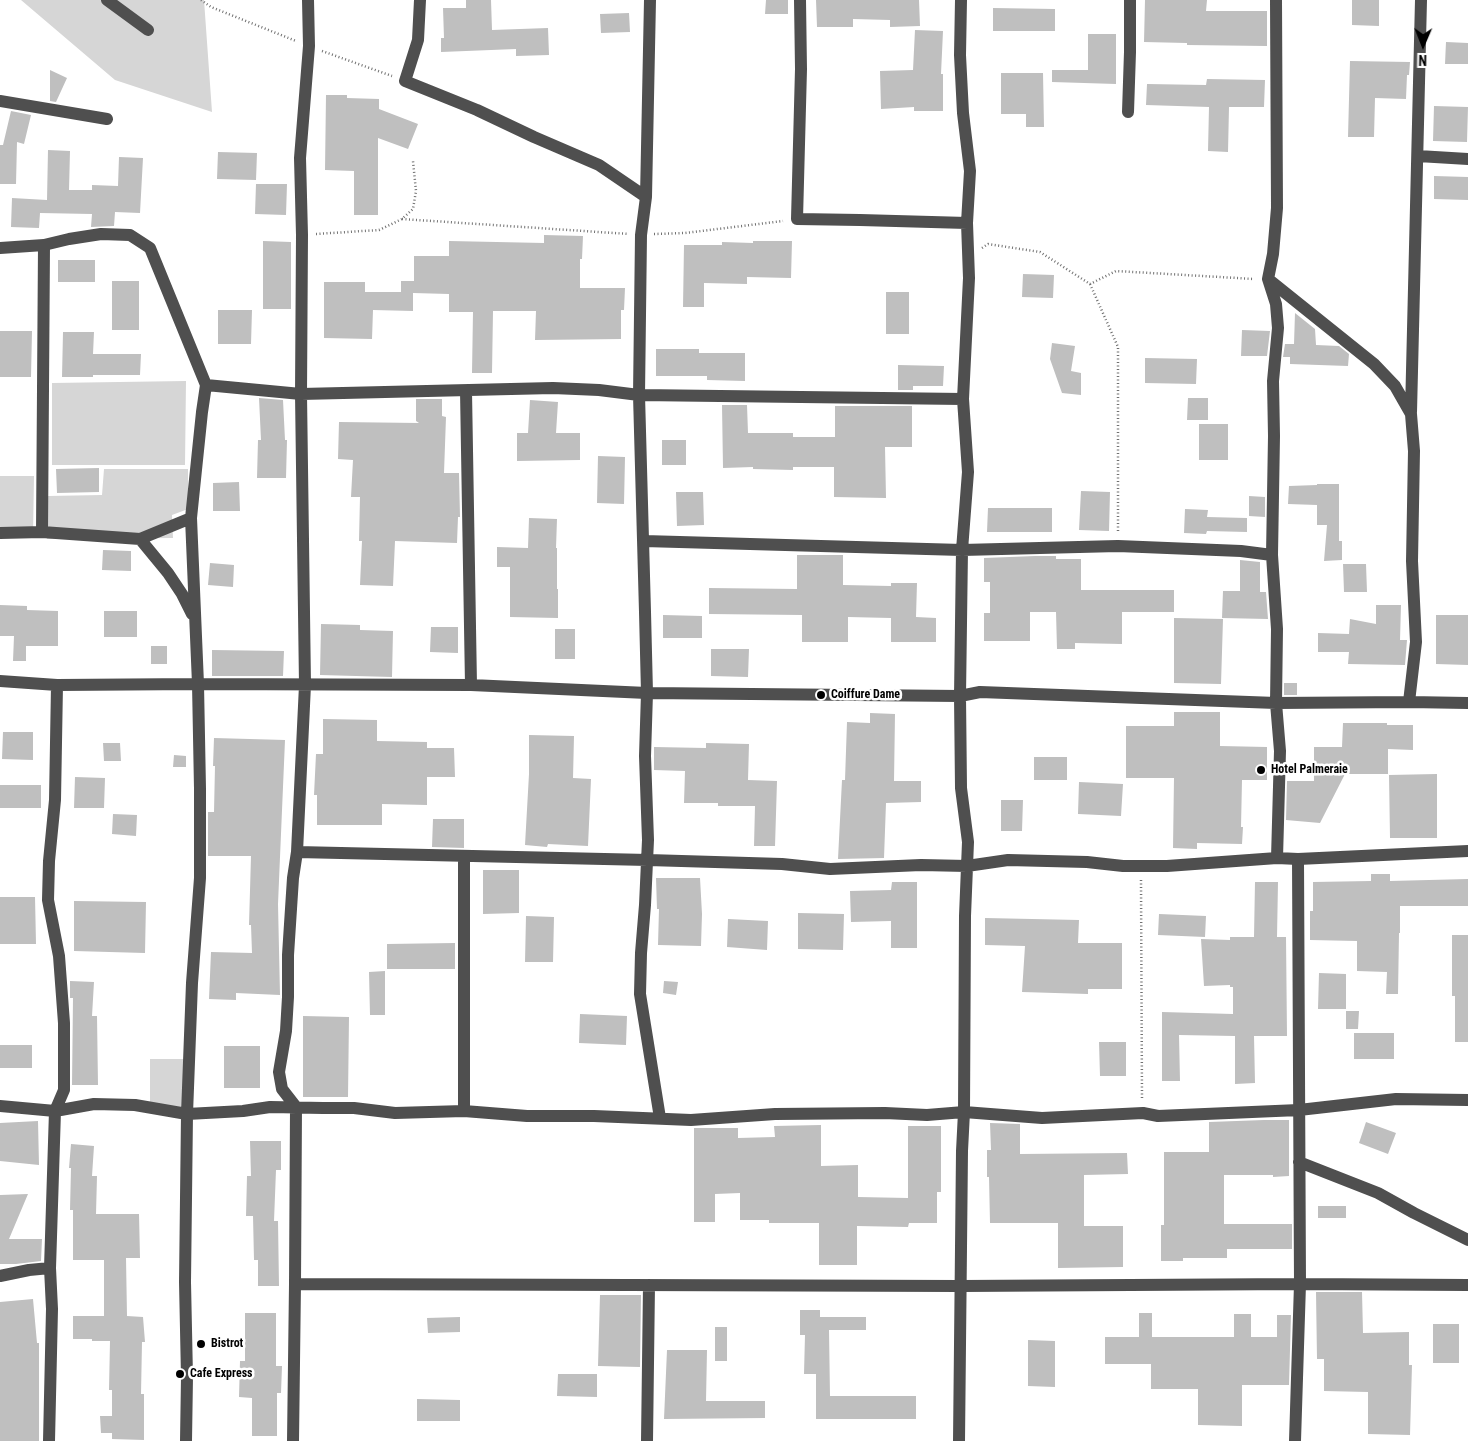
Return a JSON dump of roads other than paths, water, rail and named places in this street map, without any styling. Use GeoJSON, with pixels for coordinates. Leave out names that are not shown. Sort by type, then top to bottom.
{"type":"FeatureCollection","features":[{"type":"Feature","properties":{"kind":"street"},"geometry":{"type":"LineString","coordinates":[[107,0],[148,30]]}},
{"type":"Feature","properties":{"kind":"street"},"geometry":{"type":"LineString","coordinates":[[292,1441],[296,1107],[282,1089],[279,1072],[286,1031],[289,946],[293,878],[297,852],[305,685],[300,158],[309,46],[308,0]]}},
{"type":"Feature","properties":{"kind":"street"},"geometry":{"type":"LineString","coordinates":[[420,0],[418,40],[405,81],[477,110],[598,165],[646,197]]}},
{"type":"Feature","properties":{"kind":"street"},"geometry":{"type":"LineString","coordinates":[[650,0],[646,197],[641,235],[639,395],[644,541],[647,693],[645,756],[648,840],[640,994],[660,1118]]}},
{"type":"Feature","properties":{"kind":"street"},"geometry":{"type":"LineString","coordinates":[[800,0],[801,69],[797,219],[967,224]]}},
{"type":"Feature","properties":{"kind":"street"},"geometry":{"type":"LineString","coordinates":[[959,1441],[965,916],[968,842],[960,788],[960,696],[962,550],[968,472],[963,399],[969,278],[967,224],[970,172],[963,113],[960,55],[961,0]]}},
{"type":"Feature","properties":{"kind":"street"},"geometry":{"type":"LineString","coordinates":[[1128,112],[1130,0]]}},
{"type":"Feature","properties":{"kind":"street"},"geometry":{"type":"LineString","coordinates":[[1276,0],[1277,208],[1273,254],[1268,280],[1276,304],[1278,328],[1273,381],[1272,555],[1276,629],[1276,703],[1280,751],[1277,858]]}},
{"type":"Feature","properties":{"kind":"street"},"geometry":{"type":"LineString","coordinates":[[1409,702],[1416,642],[1412,561],[1414,450],[1411,414],[1421,0]]}},
{"type":"Feature","properties":{"kind":"street"},"geometry":{"type":"LineString","coordinates":[[0,100],[107,119]]}},
{"type":"Feature","properties":{"kind":"street"},"geometry":{"type":"LineString","coordinates":[[1418,156],[1468,159]]}},
{"type":"Feature","properties":{"kind":"street"},"geometry":{"type":"LineString","coordinates":[[0,248],[44,245],[101,234],[130,235],[150,248],[206,385],[191,518],[198,684],[200,878],[192,983],[187,1114],[186,1441]]}},
{"type":"Feature","properties":{"kind":"street"},"geometry":{"type":"LineString","coordinates":[[42,532],[44,245]]}},
{"type":"Feature","properties":{"kind":"street"},"geometry":{"type":"LineString","coordinates":[[1268,280],[1374,364],[1395,386],[1411,414]]}},
{"type":"Feature","properties":{"kind":"street"},"geometry":{"type":"LineString","coordinates":[[206,385],[301,394],[553,388],[599,390],[639,395],[963,399]]}},
{"type":"Feature","properties":{"kind":"street"},"geometry":{"type":"LineString","coordinates":[[466,391],[472,685]]}},
{"type":"Feature","properties":{"kind":"street"},"geometry":{"type":"LineString","coordinates":[[0,533],[42,532],[140,539],[191,518]]}},
{"type":"Feature","properties":{"kind":"street"},"geometry":{"type":"LineString","coordinates":[[140,539],[168,573],[182,594],[194,618]]}},
{"type":"Feature","properties":{"kind":"street"},"geometry":{"type":"LineString","coordinates":[[644,541],[962,550],[1118,546],[1241,551],[1272,555]]}},
{"type":"Feature","properties":{"kind":"street"},"geometry":{"type":"LineString","coordinates":[[0,681],[57,685],[472,685],[647,693],[960,696],[980,692],[1276,703],[1468,703]]}},
{"type":"Feature","properties":{"kind":"street"},"geometry":{"type":"LineString","coordinates":[[49,1441],[52,1309],[50,1268],[55,1111],[64,1090],[64,1023],[59,956],[48,900],[49,860],[55,800],[57,685]]}},
{"type":"Feature","properties":{"kind":"street"},"geometry":{"type":"LineString","coordinates":[[297,852],[782,864],[830,869],[905,865],[967,866],[1008,860],[1086,862],[1123,866],[1166,866],[1277,858],[1298,859],[1468,851]]}},
{"type":"Feature","properties":{"kind":"street"},"geometry":{"type":"LineString","coordinates":[[464,856],[464,1111]]}},
{"type":"Feature","properties":{"kind":"street"},"geometry":{"type":"LineString","coordinates":[[1295,1441],[1300,1284],[1298,859]]}},
{"type":"Feature","properties":{"kind":"street"},"geometry":{"type":"LineString","coordinates":[[0,1106],[55,1111],[94,1104],[135,1105],[187,1114],[270,1107],[354,1108],[394,1113],[464,1111],[527,1116],[691,1120],[775,1114],[928,1115],[964,1112],[1042,1118],[1143,1113],[1158,1116],[1299,1110],[1396,1100],[1468,1100]]}},
{"type":"Feature","properties":{"kind":"street"},"geometry":{"type":"LineString","coordinates":[[1299,1162],[1378,1193],[1468,1240]]}},
{"type":"Feature","properties":{"kind":"street"},"geometry":{"type":"LineString","coordinates":[[0,1276],[50,1268]]}},
{"type":"Feature","properties":{"kind":"street"},"geometry":{"type":"LineString","coordinates":[[295,1284],[961,1286],[1300,1284],[1468,1286]]}},
{"type":"Feature","properties":{"kind":"street"},"geometry":{"type":"LineString","coordinates":[[647,1441],[650,1285]]}},
{"type":"Feature","properties":{"kind":"place","name":"Coiffure Dame"},"geometry":{"type":"Point","coordinates":[821,695]}},
{"type":"Feature","properties":{"kind":"place","name":"Hotel Palmeraie"},"geometry":{"type":"Point","coordinates":[1261,770]}},
{"type":"Feature","properties":{"kind":"place","name":"Bistrot"},"geometry":{"type":"Point","coordinates":[201,1344]}},
{"type":"Feature","properties":{"kind":"place","name":"Cafe Express"},"geometry":{"type":"Point","coordinates":[180,1374]}}]}
